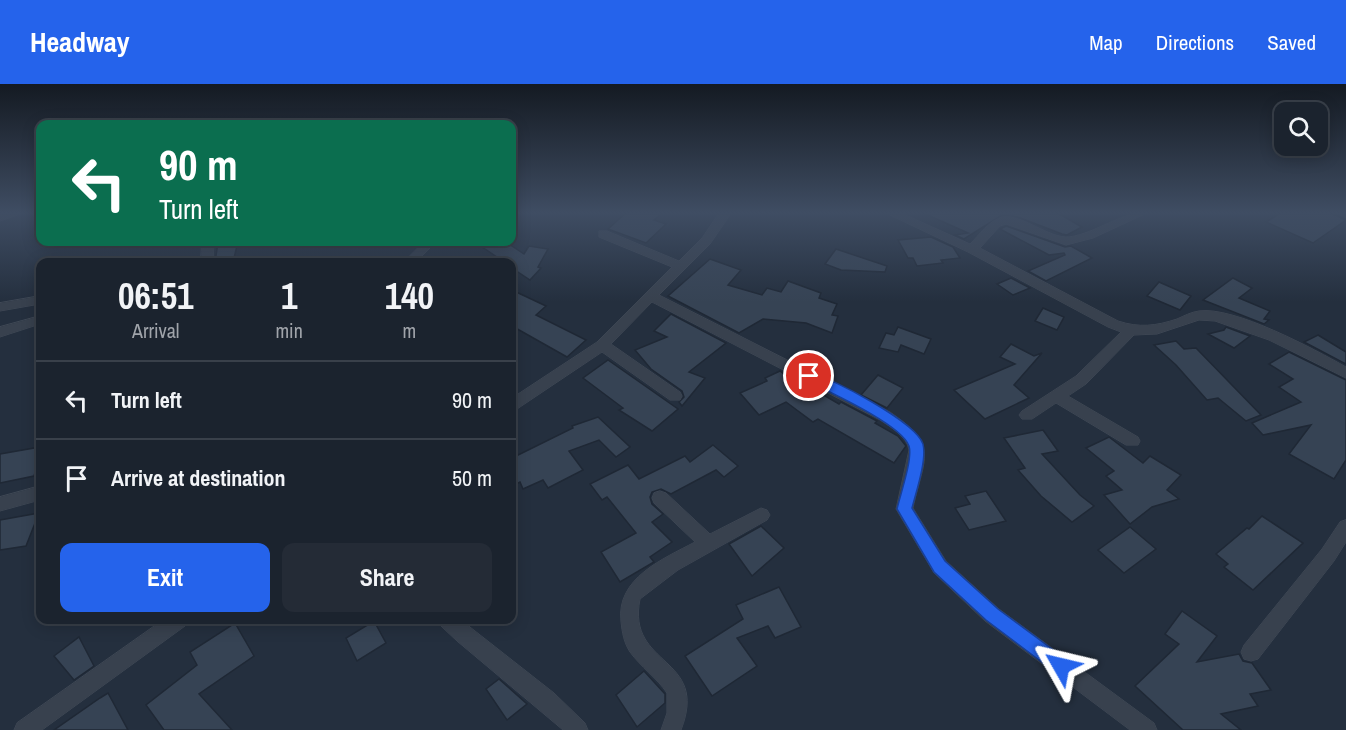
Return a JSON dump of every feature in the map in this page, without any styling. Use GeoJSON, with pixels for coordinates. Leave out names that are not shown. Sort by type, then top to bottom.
{"type":"FeatureCollection","features":[{"type":"Feature","properties":{"kind":"street"},"geometry":{"type":"LineString","coordinates":[[623,242],[680,266]]}},
{"type":"Feature","properties":{"kind":"street"},"geometry":{"type":"LineString","coordinates":[[516,402],[602,345],[705,242]]}},
{"type":"Feature","properties":{"kind":"street"},"geometry":{"type":"LineString","coordinates":[[957,242],[1130,331],[1145,333],[1200,315],[1228,318],[1330,363],[1346,373]]}},
{"type":"Feature","properties":{"kind":"street"},"geometry":{"type":"LineString","coordinates":[[972,249],[979,242]]}},
{"type":"Feature","properties":{"kind":"street"},"geometry":{"type":"LineString","coordinates":[[414,258],[426,246]]}},
{"type":"Feature","properties":{"kind":"street"},"geometry":{"type":"LineString","coordinates":[[650,296],[885,416],[904,430],[916,444],[916,456],[904,509],[940,567],[992,615],[1147,730]]}},
{"type":"Feature","properties":{"kind":"street"},"geometry":{"type":"LineString","coordinates":[[0,307],[36,301]]}},
{"type":"Feature","properties":{"kind":"street"},"geometry":{"type":"LineString","coordinates":[[0,332],[36,321]]}},
{"type":"Feature","properties":{"kind":"street"},"geometry":{"type":"LineString","coordinates":[[1027,415],[1081,380],[1130,331]]}},
{"type":"Feature","properties":{"kind":"street"},"geometry":{"type":"LineString","coordinates":[[602,345],[675,396]]}},
{"type":"Feature","properties":{"kind":"street"},"geometry":{"type":"LineString","coordinates":[[1056,396],[1132,441]]}},
{"type":"Feature","properties":{"kind":"street"},"geometry":{"type":"LineString","coordinates":[[0,504],[36,493]]}},
{"type":"Feature","properties":{"kind":"street"},"geometry":{"type":"LineString","coordinates":[[660,498],[709,544]]}},
{"type":"Feature","properties":{"kind":"street"},"geometry":{"type":"LineString","coordinates":[[672,730],[679,714],[680,696],[674,683],[634,642],[629,614],[633,595],[649,578],[761,515]]}},
{"type":"Feature","properties":{"kind":"street"},"geometry":{"type":"LineString","coordinates":[[1251,652],[1328,555],[1346,527]]}},
{"type":"Feature","properties":{"kind":"street"},"geometry":{"type":"LineString","coordinates":[[24,730],[172,624]]}},
{"type":"Feature","properties":{"kind":"street"},"geometry":{"type":"LineString","coordinates":[[452,624],[472,643],[559,710],[578,730]]}},
{"type":"Feature","properties":{"kind":"building"},"geometry":{"type":"Polygon","coordinates":[[[899,242],[942,242],[953,247],[960,258],[941,260],[943,263],[917,266],[913,258],[908,258],[899,242]]]}},
{"type":"Feature","properties":{"kind":"building"},"geometry":{"type":"Polygon","coordinates":[[[1025,242],[1051,242],[1065,247],[1071,246],[1092,258],[1046,281],[1028,271],[1065,255],[1064,253],[1049,255],[1025,242]]]}},
{"type":"Feature","properties":{"kind":"building"},"geometry":{"type":"Polygon","coordinates":[[[218,246],[237,246],[234,258],[216,258],[218,246]]]}},
{"type":"Feature","properties":{"kind":"building"},"geometry":{"type":"Polygon","coordinates":[[[481,246],[512,246],[524,254],[529,246],[548,249],[538,267],[541,268],[530,280],[516,271],[516,258],[498,258],[481,246]]]}},
{"type":"Feature","properties":{"kind":"building"},"geometry":{"type":"Polygon","coordinates":[[[836,249],[887,266],[885,272],[841,270],[825,264],[836,249]]]}},
{"type":"Feature","properties":{"kind":"building"},"geometry":{"type":"Polygon","coordinates":[[[710,259],[741,270],[728,285],[762,295],[767,288],[781,292],[788,281],[821,293],[819,298],[837,304],[832,315],[838,316],[832,333],[806,323],[763,319],[739,333],[668,296],[710,259]]]}},
{"type":"Feature","properties":{"kind":"building"},"geometry":{"type":"Polygon","coordinates":[[[1011,278],[1030,288],[1013,295],[997,284],[1011,278]]]}},
{"type":"Feature","properties":{"kind":"building"},"geometry":{"type":"Polygon","coordinates":[[[1233,278],[1252,288],[1239,298],[1270,311],[1264,319],[1269,320],[1264,324],[1203,300],[1233,278]]]}},
{"type":"Feature","properties":{"kind":"building"},"geometry":{"type":"Polygon","coordinates":[[[1159,282],[1191,296],[1180,310],[1147,296],[1159,282]]]}},
{"type":"Feature","properties":{"kind":"building"},"geometry":{"type":"Polygon","coordinates":[[[516,292],[546,306],[536,315],[586,340],[567,357],[516,328],[516,292]]]}},
{"type":"Feature","properties":{"kind":"building"},"geometry":{"type":"Polygon","coordinates":[[[1043,308],[1064,317],[1057,330],[1035,321],[1043,308]]]}},
{"type":"Feature","properties":{"kind":"building"},"geometry":{"type":"Polygon","coordinates":[[[671,314],[726,343],[689,372],[705,378],[682,406],[679,402],[684,397],[682,391],[651,369],[635,350],[667,337],[654,331],[671,314]]]}},
{"type":"Feature","properties":{"kind":"building"},"geometry":{"type":"Polygon","coordinates":[[[898,327],[931,339],[924,354],[901,345],[898,352],[879,348],[886,333],[894,335],[898,327]]]}},
{"type":"Feature","properties":{"kind":"building"},"geometry":{"type":"Polygon","coordinates":[[[1226,327],[1250,336],[1234,348],[1208,334],[1224,330],[1226,327]]]}},
{"type":"Feature","properties":{"kind":"building"},"geometry":{"type":"Polygon","coordinates":[[[1318,335],[1346,352],[1346,364],[1304,342],[1318,335]]]}},
{"type":"Feature","properties":{"kind":"building"},"geometry":{"type":"Polygon","coordinates":[[[1176,341],[1184,349],[1196,348],[1261,415],[1246,421],[1218,398],[1207,400],[1176,365],[1154,345],[1176,341]]]}},
{"type":"Feature","properties":{"kind":"building"},"geometry":{"type":"Polygon","coordinates":[[[1011,344],[1034,356],[1042,353],[1014,385],[1029,398],[985,419],[954,390],[1015,364],[1000,357],[1011,344]]]}},
{"type":"Feature","properties":{"kind":"building"},"geometry":{"type":"Polygon","coordinates":[[[1289,352],[1346,380],[1346,460],[1334,479],[1289,454],[1311,425],[1263,435],[1252,423],[1301,402],[1279,387],[1293,379],[1269,364],[1289,352]]]}},
{"type":"Feature","properties":{"kind":"building"},"geometry":{"type":"Polygon","coordinates":[[[608,360],[678,409],[652,431],[619,410],[623,408],[583,378],[608,360]]]}},
{"type":"Feature","properties":{"kind":"building"},"geometry":{"type":"Polygon","coordinates":[[[780,371],[799,386],[803,383],[839,404],[841,402],[877,421],[875,423],[898,436],[906,446],[894,463],[818,419],[813,422],[786,402],[759,415],[740,393],[767,381],[765,378],[780,371]]]}},
{"type":"Feature","properties":{"kind":"building"},"geometry":{"type":"Polygon","coordinates":[[[878,375],[903,388],[887,408],[861,395],[878,375]]]}},
{"type":"Feature","properties":{"kind":"building"},"geometry":{"type":"Polygon","coordinates":[[[598,417],[630,447],[616,457],[599,440],[569,451],[583,470],[548,488],[543,480],[523,489],[520,482],[516,484],[516,456],[573,428],[572,426],[598,417]]]}},
{"type":"Feature","properties":{"kind":"building"},"geometry":{"type":"Polygon","coordinates":[[[1043,430],[1058,451],[1042,454],[1080,495],[1094,506],[1072,522],[1041,496],[1018,470],[1025,468],[1004,438],[1043,430]]]}},
{"type":"Feature","properties":{"kind":"building"},"geometry":{"type":"Polygon","coordinates":[[[1109,437],[1143,463],[1150,456],[1181,475],[1167,490],[1179,499],[1152,507],[1130,524],[1104,495],[1122,490],[1106,476],[1114,471],[1086,448],[1109,437]]]}},
{"type":"Feature","properties":{"kind":"building"},"geometry":{"type":"Polygon","coordinates":[[[713,445],[738,466],[724,477],[716,470],[671,494],[661,489],[652,492],[650,497],[652,504],[663,514],[652,522],[672,542],[650,557],[654,562],[620,582],[601,552],[636,533],[607,497],[602,500],[590,484],[628,465],[639,479],[685,456],[690,462],[713,445]]]}},
{"type":"Feature","properties":{"kind":"building"},"geometry":{"type":"Polygon","coordinates":[[[36,448],[34,476],[0,483],[0,454],[36,448]]]}},
{"type":"Feature","properties":{"kind":"building"},"geometry":{"type":"Polygon","coordinates":[[[986,491],[1006,521],[969,530],[955,508],[970,504],[965,496],[986,491]]]}},
{"type":"Feature","properties":{"kind":"building"},"geometry":{"type":"Polygon","coordinates":[[[36,514],[36,521],[26,546],[0,550],[0,520],[36,514]]]}},
{"type":"Feature","properties":{"kind":"building"},"geometry":{"type":"Polygon","coordinates":[[[1262,516],[1303,543],[1253,590],[1224,567],[1228,564],[1216,554],[1262,516]]]}},
{"type":"Feature","properties":{"kind":"building"},"geometry":{"type":"Polygon","coordinates":[[[761,526],[784,548],[752,576],[729,544],[761,526]]]}},
{"type":"Feature","properties":{"kind":"building"},"geometry":{"type":"Polygon","coordinates":[[[1130,527],[1156,549],[1124,573],[1098,550],[1130,527]]]}},
{"type":"Feature","properties":{"kind":"building"},"geometry":{"type":"Polygon","coordinates":[[[779,587],[801,627],[775,638],[768,626],[737,638],[757,666],[712,696],[685,656],[743,619],[736,605],[779,587]]]}},
{"type":"Feature","properties":{"kind":"building"},"geometry":{"type":"Polygon","coordinates":[[[1182,611],[1217,636],[1197,662],[1239,654],[1243,661],[1252,663],[1271,690],[1250,694],[1258,706],[1221,714],[1241,730],[1183,730],[1135,686],[1179,644],[1165,634],[1182,611]]]}},
{"type":"Feature","properties":{"kind":"building"},"geometry":{"type":"Polygon","coordinates":[[[236,624],[254,656],[199,694],[232,730],[164,730],[146,705],[197,665],[190,652],[236,624]]]}},
{"type":"Feature","properties":{"kind":"building"},"geometry":{"type":"Polygon","coordinates":[[[369,624],[376,624],[386,643],[357,661],[346,638],[369,624]]]}},
{"type":"Feature","properties":{"kind":"building"},"geometry":{"type":"Polygon","coordinates":[[[79,637],[94,666],[74,680],[54,656],[79,637]]]}},
{"type":"Feature","properties":{"kind":"building"},"geometry":{"type":"Polygon","coordinates":[[[644,671],[665,694],[665,703],[637,727],[616,695],[644,671]]]}},
{"type":"Feature","properties":{"kind":"building"},"geometry":{"type":"Polygon","coordinates":[[[499,679],[527,704],[507,720],[486,689],[499,679]]]}},
{"type":"Feature","properties":{"kind":"building"},"geometry":{"type":"Polygon","coordinates":[[[108,693],[128,730],[54,730],[100,698],[108,693]]]}},
{"type":"Feature","properties":{"kind":"route"},"geometry":{"type":"LineString","coordinates":[[809,376],[885,416],[904,430],[916,444],[916,456],[904,509],[940,567],[992,615],[1061,666]]}}]}
